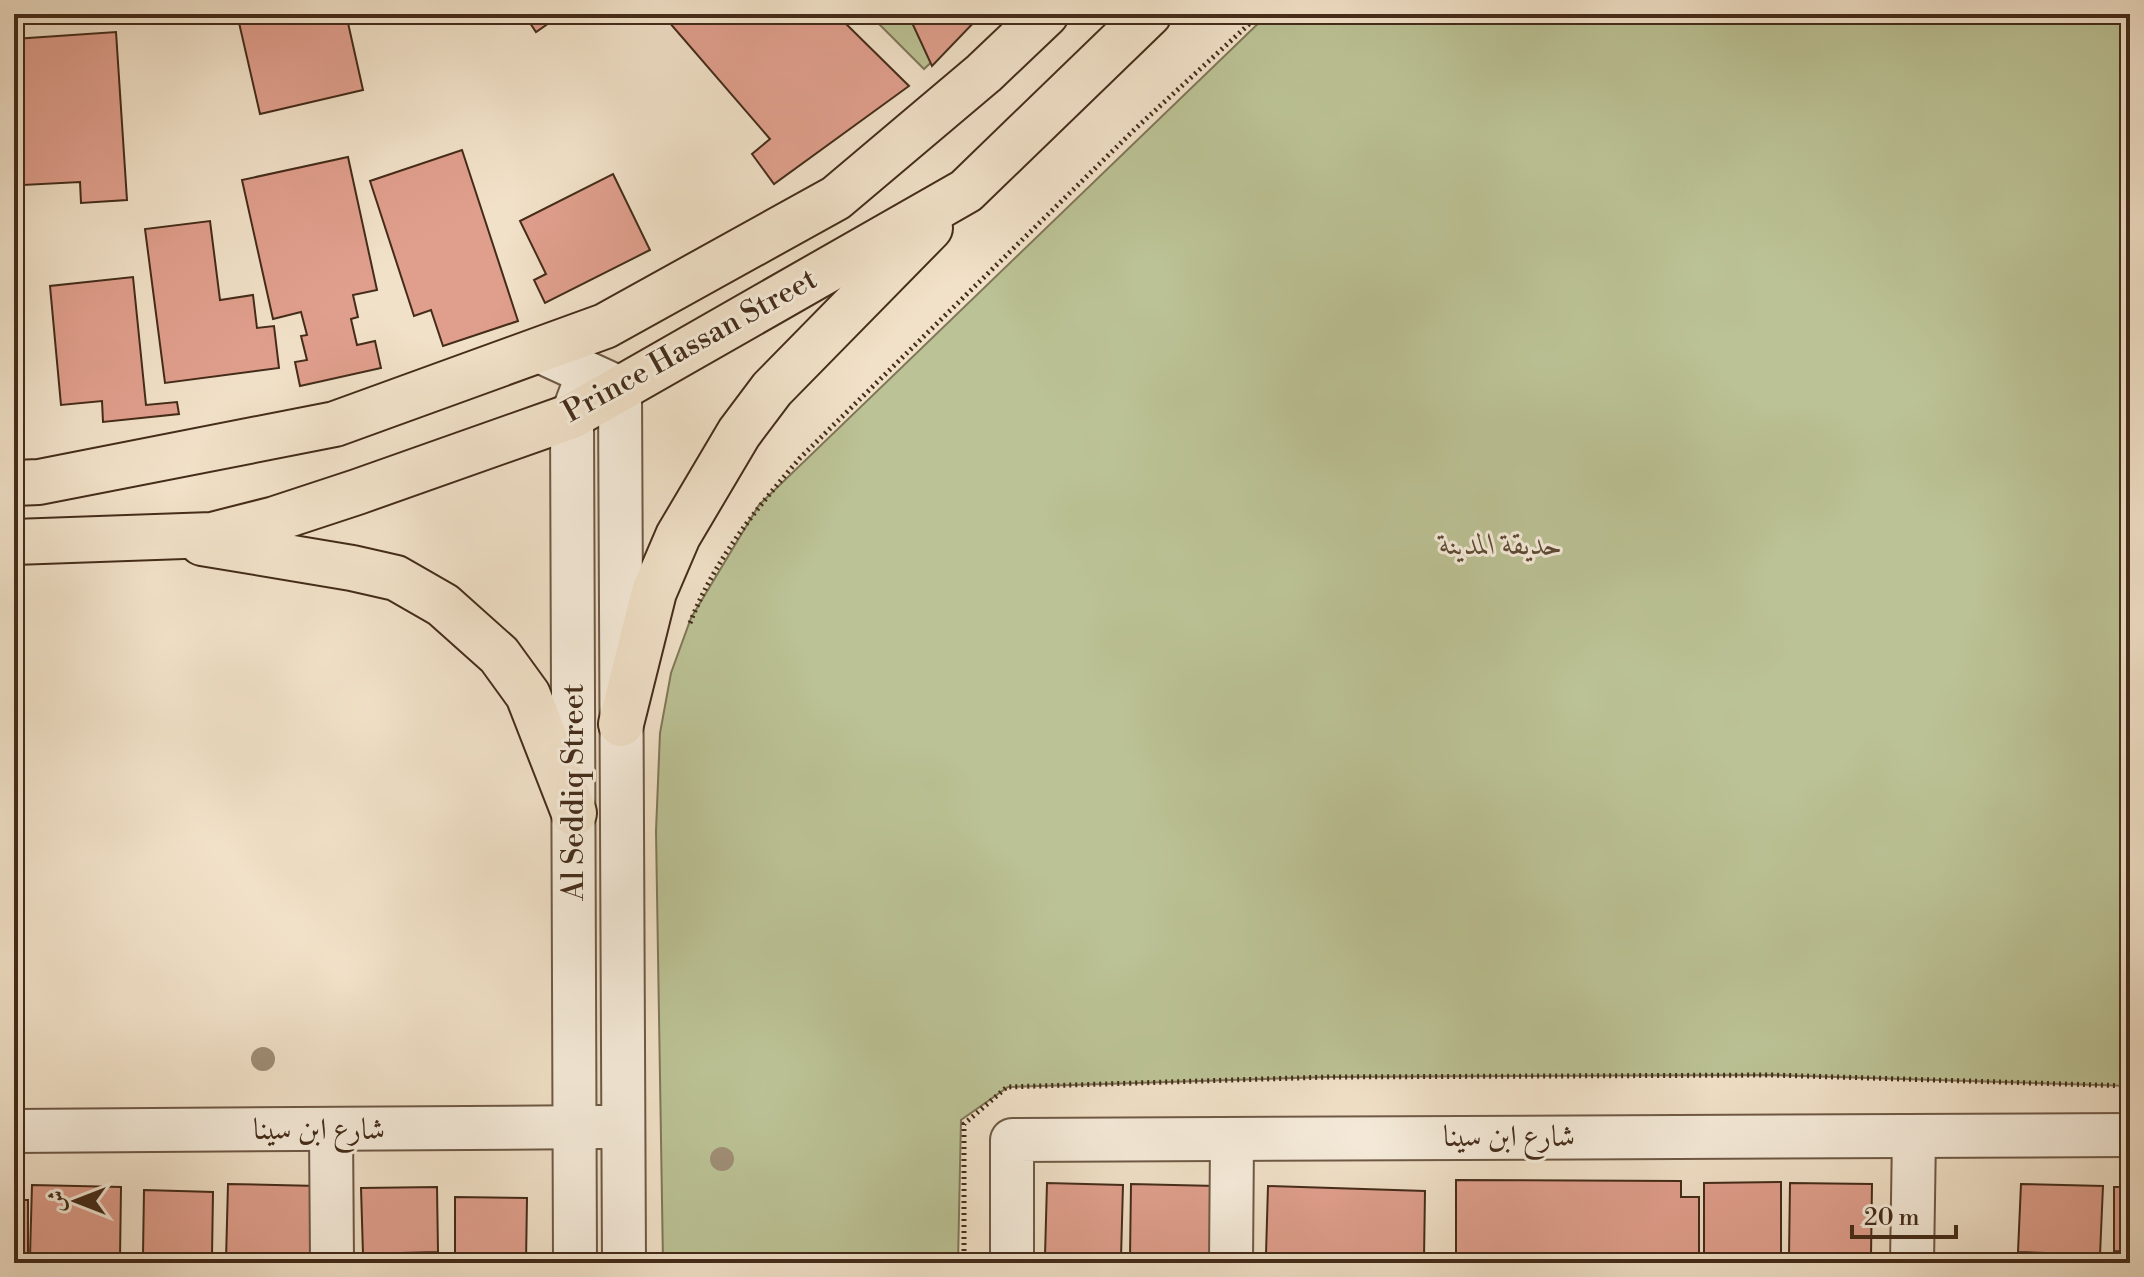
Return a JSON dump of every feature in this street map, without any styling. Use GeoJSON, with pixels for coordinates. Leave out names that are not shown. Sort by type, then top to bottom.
{"type":"FeatureCollection","features":[{"type":"Feature","properties":{"kind":"main road","name":"Prince Hassan Street"},"geometry":{"type":"LineString","coordinates":[[14,483],[39,482],[335,424],[605,326],[836,198],[984,73],[1046,14]]}},
{"type":"Feature","properties":{"kind":"main road","name":"Prince Hassan Street"},"geometry":{"type":"LineString","coordinates":[[14,542],[212,535],[275,519],[572,416],[604,380],[966,191],[1149,14]]}},
{"type":"Feature","properties":{"kind":"main road"},"geometry":{"type":"LineString","coordinates":[[621,724],[654,592],[678,536],[739,433],[772,389],[966,191]]}},
{"type":"Feature","properties":{"kind":"main road"},"geometry":{"type":"LineString","coordinates":[[176,538],[396,578],[443,605],[499,655],[528,695],[574,813]]}},
{"type":"Feature","properties":{"kind":"street","name":"Al Seddiq Street"},"geometry":{"type":"LineString","coordinates":[[605,326],[604,380],[621,724],[624,1263]]}},
{"type":"Feature","properties":{"kind":"street"},"geometry":{"type":"LineString","coordinates":[[539,351],[604,380]]}},
{"type":"Feature","properties":{"kind":"street","name":"Al Seddiq Street"},"geometry":{"type":"LineString","coordinates":[[572,416],[575,1263]]}},
{"type":"Feature","properties":{"kind":"street","name":"شارع ابن سينا"},"geometry":{"type":"LineString","coordinates":[[14,1131],[623,1126]]}},
{"type":"Feature","properties":{"kind":"street"},"geometry":{"type":"LineString","coordinates":[[331,1129],[332,1263]]}},
{"type":"Feature","properties":{"kind":"street","name":"شارع ابن سينا"},"geometry":{"type":"LineString","coordinates":[[1012,1263],[1012,1140],[2130,1135]]}},
{"type":"Feature","properties":{"kind":"street"},"geometry":{"type":"LineString","coordinates":[[1912,1263],[1914,1136]]}},
{"type":"Feature","properties":{"kind":"street"},"geometry":{"type":"LineString","coordinates":[[1231,1263],[1232,1139]]}},
{"type":"Feature","properties":{"kind":"path"},"geometry":{"type":"LineString","coordinates":[[686,632],[730,544],[800,458],[1135,129],[1260,14]]}},
{"type":"Feature","properties":{"kind":"path"},"geometry":{"type":"LineString","coordinates":[[964,1263],[964,1124],[1007,1087],[1328,1077],[1772,1075],[2130,1086]]}},
{"type":"Feature","properties":{"kind":"green space"},"geometry":{"type":"Polygon","coordinates":[[[869,14],[983,14],[924,69],[869,14]]]}},
{"type":"Feature","properties":{"kind":"green space","name":"حديقة المدينة"},"geometry":{"type":"Polygon","coordinates":[[[1268,14],[2130,14],[2130,1086],[1772,1075],[1328,1077],[1008,1087],[961,1120],[958,1263],[663,1263],[656,831],[660,733],[671,673],[691,618],[759,505],[1268,14]]]}},
{"type":"Feature","properties":{"kind":"building"},"geometry":{"type":"Polygon","coordinates":[[[237,14],[346,14],[363,90],[260,114],[237,14]]]}},
{"type":"Feature","properties":{"kind":"building"},"geometry":{"type":"Polygon","coordinates":[[[524,14],[562,14],[536,32],[524,14]]]}},
{"type":"Feature","properties":{"kind":"building"},"geometry":{"type":"Polygon","coordinates":[[[662,14],[836,14],[909,86],[774,184],[752,154],[770,139],[662,14]]]}},
{"type":"Feature","properties":{"kind":"building"},"geometry":{"type":"Polygon","coordinates":[[[908,14],[976,14],[979,17],[932,66],[908,14]]]}},
{"type":"Feature","properties":{"kind":"building"},"geometry":{"type":"Polygon","coordinates":[[[116,32],[127,200],[81,203],[80,182],[23,185],[14,39],[116,32]]]}},
{"type":"Feature","properties":{"kind":"building"},"geometry":{"type":"Polygon","coordinates":[[[462,150],[518,321],[443,346],[431,310],[414,316],[370,181],[462,150]]]}},
{"type":"Feature","properties":{"kind":"building"},"geometry":{"type":"Polygon","coordinates":[[[348,157],[377,290],[353,295],[358,317],[351,319],[357,345],[375,341],[381,368],[300,386],[295,362],[307,360],[301,336],[307,335],[301,312],[273,319],[242,180],[348,157]]]}},
{"type":"Feature","properties":{"kind":"building"},"geometry":{"type":"Polygon","coordinates":[[[613,174],[650,250],[545,303],[534,280],[546,274],[520,221],[613,174]]]}},
{"type":"Feature","properties":{"kind":"building"},"geometry":{"type":"Polygon","coordinates":[[[210,221],[220,300],[253,295],[257,328],[274,326],[279,368],[165,383],[145,229],[210,221]]]}},
{"type":"Feature","properties":{"kind":"building"},"geometry":{"type":"Polygon","coordinates":[[[133,277],[146,405],[177,402],[179,414],[103,422],[102,401],[61,405],[50,286],[133,277]]]}},
{"type":"Feature","properties":{"kind":"building"},"geometry":{"type":"Polygon","coordinates":[[[1456,1180],[1681,1181],[1681,1197],[1699,1197],[1699,1257],[1456,1255],[1456,1180]]]}},
{"type":"Feature","properties":{"kind":"building"},"geometry":{"type":"Polygon","coordinates":[[[1781,1182],[1781,1254],[1704,1255],[1704,1183],[1781,1182]]]}},
{"type":"Feature","properties":{"kind":"building"},"geometry":{"type":"Polygon","coordinates":[[[1047,1183],[1123,1185],[1121,1258],[1045,1256],[1047,1183]]]}},
{"type":"Feature","properties":{"kind":"building"},"geometry":{"type":"Polygon","coordinates":[[[1790,1183],[1872,1184],[1871,1256],[1789,1256],[1790,1183]]]}},
{"type":"Feature","properties":{"kind":"building"},"geometry":{"type":"Polygon","coordinates":[[[228,1184],[318,1186],[316,1262],[226,1260],[228,1184]]]}},
{"type":"Feature","properties":{"kind":"building"},"geometry":{"type":"Polygon","coordinates":[[[1131,1184],[1216,1186],[1215,1259],[1130,1257],[1131,1184]]]}},
{"type":"Feature","properties":{"kind":"building"},"geometry":{"type":"Polygon","coordinates":[[[2021,1184],[2103,1186],[2100,1255],[2018,1252],[2021,1184]]]}},
{"type":"Feature","properties":{"kind":"building"},"geometry":{"type":"Polygon","coordinates":[[[32,1185],[121,1187],[120,1258],[30,1256],[32,1185]]]}},
{"type":"Feature","properties":{"kind":"building"},"geometry":{"type":"Polygon","coordinates":[[[1268,1186],[1425,1191],[1424,1259],[1266,1254],[1268,1186]]]}},
{"type":"Feature","properties":{"kind":"building"},"geometry":{"type":"Polygon","coordinates":[[[437,1187],[438,1252],[363,1254],[361,1188],[437,1187]]]}},
{"type":"Feature","properties":{"kind":"building"},"geometry":{"type":"Polygon","coordinates":[[[2114,1187],[2130,1187],[2130,1252],[2114,1251],[2114,1187]]]}},
{"type":"Feature","properties":{"kind":"building"},"geometry":{"type":"Polygon","coordinates":[[[144,1190],[213,1192],[212,1256],[143,1254],[144,1190]]]}},
{"type":"Feature","properties":{"kind":"building"},"geometry":{"type":"Polygon","coordinates":[[[455,1197],[527,1198],[526,1263],[455,1263],[455,1197]]]}},
{"type":"Feature","properties":{"kind":"building"},"geometry":{"type":"Polygon","coordinates":[[[14,1200],[28,1200],[28,1254],[14,1254],[14,1200]]]}}]}
